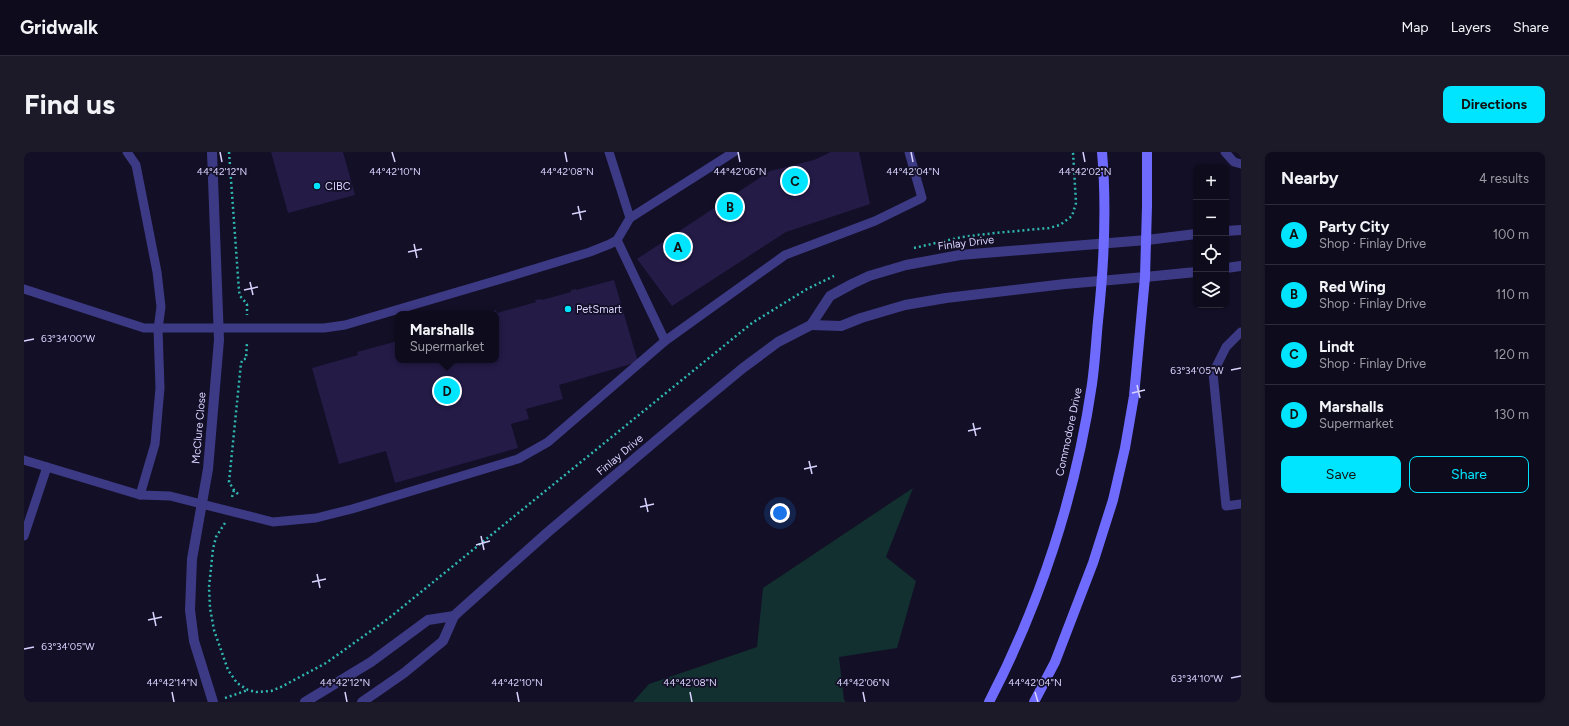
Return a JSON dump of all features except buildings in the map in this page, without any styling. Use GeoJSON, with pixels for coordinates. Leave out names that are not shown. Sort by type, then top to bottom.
{"type":"FeatureCollection","features":[{"type":"Feature","properties":{"kind":"main road","name":"Commodore Drive"},"geometry":{"type":"LineString","coordinates":[[989,702],[1030,613],[1056,541],[1077,462],[1092,384],[1102,280],[1104,243],[1102,152]]}},
{"type":"Feature","properties":{"kind":"main road"},"geometry":{"type":"LineString","coordinates":[[1034,702],[1055,662],[1070,627],[1093,563],[1113,500],[1125,448],[1134,396],[1145,277],[1147,152]]}},
{"type":"Feature","properties":{"kind":"street","name":"McClure Close"},"geometry":{"type":"LineString","coordinates":[[212,152],[219,340],[208,469],[192,559],[190,610],[194,641],[217,701]]}},
{"type":"Feature","properties":{"kind":"street"},"geometry":{"type":"LineString","coordinates":[[1229,231],[1241,230]]}},
{"type":"Feature","properties":{"kind":"street","name":"Finlay Drive"},"geometry":{"type":"LineString","coordinates":[[811,325],[830,296],[869,276],[906,265],[960,255],[1146,240],[1193,234]]}},
{"type":"Feature","properties":{"kind":"street"},"geometry":{"type":"LineString","coordinates":[[1229,268],[1241,266]]}},
{"type":"Feature","properties":{"kind":"street","name":"Finlay Drive"},"geometry":{"type":"LineString","coordinates":[[362,702],[404,672],[443,641],[454,616],[504,570],[738,373],[778,342],[811,325],[841,326],[861,318],[905,305],[946,298],[1102,280],[1193,272]]}},
{"type":"Feature","properties":{"kind":"street"},"geometry":{"type":"LineString","coordinates":[[305,702],[371,662],[428,620],[454,616]]}},
{"type":"Feature","properties":{"kind":"lane"},"geometry":{"type":"LineString","coordinates":[[127,152],[136,165],[157,272],[161,307],[158,329],[160,388],[155,444],[140,495]]}},
{"type":"Feature","properties":{"kind":"lane"},"geometry":{"type":"LineString","coordinates":[[609,152],[630,218]]}},
{"type":"Feature","properties":{"kind":"lane"},"geometry":{"type":"LineString","coordinates":[[24,289],[144,328],[324,328],[345,325],[590,252],[617,240],[630,218],[734,152]]}},
{"type":"Feature","properties":{"kind":"lane"},"geometry":{"type":"LineString","coordinates":[[24,460],[140,495],[170,496],[273,522],[316,518],[352,510],[518,459],[548,442],[665,342],[785,255],[875,221],[922,198],[909,152]]}},
{"type":"Feature","properties":{"kind":"lane"},"geometry":{"type":"LineString","coordinates":[[1225,152],[1234,162],[1241,164]]}},
{"type":"Feature","properties":{"kind":"lane"},"geometry":{"type":"LineString","coordinates":[[617,240],[665,342]]}},
{"type":"Feature","properties":{"kind":"lane"},"geometry":{"type":"LineString","coordinates":[[1241,332],[1226,347],[1213,374],[1226,506],[1241,504]]}},
{"type":"Feature","properties":{"kind":"lane"},"geometry":{"type":"LineString","coordinates":[[24,536],[47,467]]}},
{"type":"Feature","properties":{"kind":"path"},"geometry":{"type":"LineString","coordinates":[[217,701],[248,690],[237,683],[228,670],[214,630],[210,608],[209,587],[213,549],[216,536],[224,526],[234,490]]}},
{"type":"Feature","properties":{"kind":"green space"},"geometry":{"type":"Polygon","coordinates":[[[913,488],[886,557],[916,581],[897,648],[839,657],[844,700],[846,702],[633,702],[649,684],[757,647],[763,588],[913,488]]]}},
{"type":"Feature","properties":{"kind":"place","name":"Lindt"},"geometry":{"type":"Point","coordinates":[795,181]}},
{"type":"Feature","properties":{"kind":"place","name":"CIBC"},"geometry":{"type":"Point","coordinates":[317,186]}},
{"type":"Feature","properties":{"kind":"place","name":"Red Wing"},"geometry":{"type":"Point","coordinates":[730,207]}},
{"type":"Feature","properties":{"kind":"place","name":"Party City"},"geometry":{"type":"Point","coordinates":[678,247]}},
{"type":"Feature","properties":{"kind":"place","name":"PetSmart"},"geometry":{"type":"Point","coordinates":[568,309]}},
{"type":"Feature","properties":{"kind":"place","name":"Marshalls"},"geometry":{"type":"Point","coordinates":[447,391]}}]}
